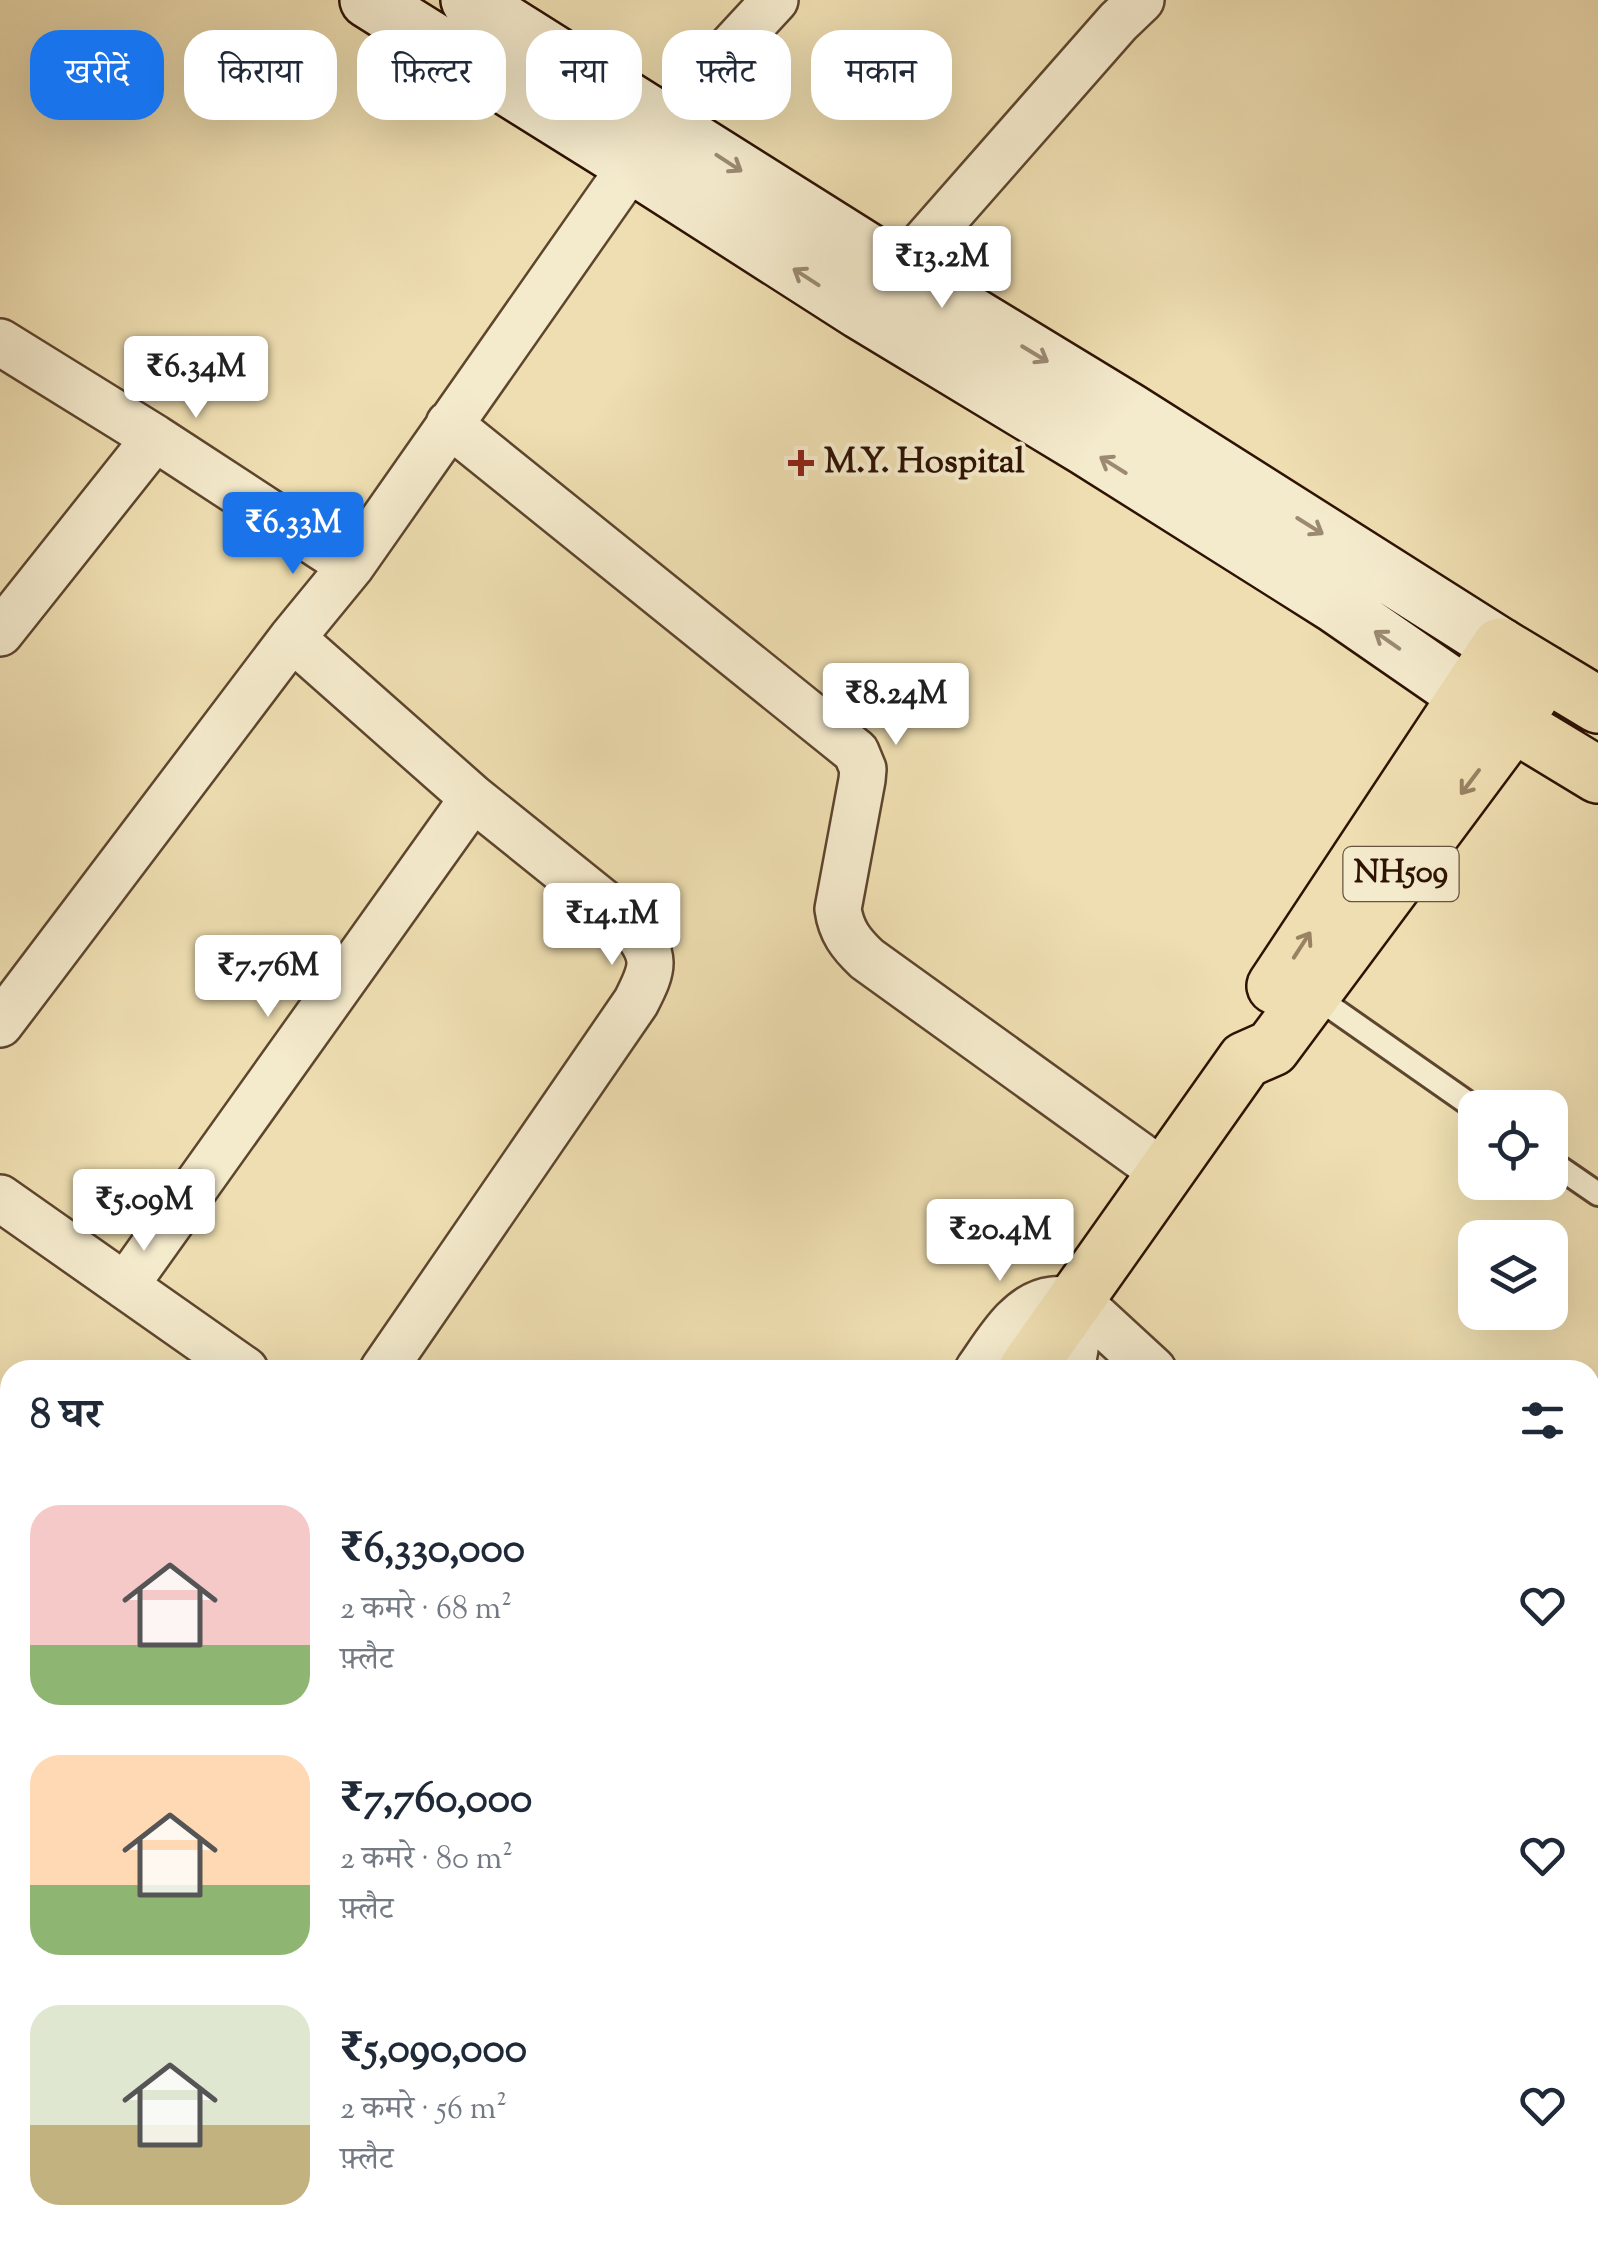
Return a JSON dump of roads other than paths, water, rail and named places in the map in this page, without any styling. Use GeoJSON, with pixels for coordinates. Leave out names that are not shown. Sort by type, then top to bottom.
{"type":"FeatureCollection","features":[{"type":"Feature","properties":{"kind":"highway","name":"NH509"},"geometry":{"type":"LineString","coordinates":[[1245,1060],[1245,1032],[1467,696],[1523,659]]}},
{"type":"Feature","properties":{"kind":"highway","name":"NH509"},"geometry":{"type":"LineString","coordinates":[[1055,1345],[1164,1173],[1245,1060],[1272,1048],[1513,724],[1523,659]]}},
{"type":"Feature","properties":{"kind":"highway"},"geometry":{"type":"LineString","coordinates":[[1523,659],[1598,705]]}},
{"type":"Feature","properties":{"kind":"highway"},"geometry":{"type":"LineString","coordinates":[[1467,696],[1598,775]]}},
{"type":"Feature","properties":{"kind":"main road"},"geometry":{"type":"LineString","coordinates":[[368,0],[860,311],[1301,583],[1467,696]]}},
{"type":"Feature","properties":{"kind":"main road"},"geometry":{"type":"LineString","coordinates":[[469,0],[1523,659]]}},
{"type":"Feature","properties":{"kind":"street"},"geometry":{"type":"LineString","coordinates":[[663,121],[775,0]]}},
{"type":"Feature","properties":{"kind":"street"},"geometry":{"type":"LineString","coordinates":[[899,271],[1141,0]]}},
{"type":"Feature","properties":{"kind":"street"},"geometry":{"type":"LineString","coordinates":[[0,1024],[292,638],[351,566],[632,165]]}},
{"type":"Feature","properties":{"kind":"street"},"geometry":{"type":"LineString","coordinates":[[0,342],[351,566]]}},
{"type":"Feature","properties":{"kind":"street"},"geometry":{"type":"LineString","coordinates":[[448,424],[856,752],[863,769],[862,780],[838,909],[840,924],[851,944],[1164,1173]]}},
{"type":"Feature","properties":{"kind":"street"},"geometry":{"type":"LineString","coordinates":[[0,633],[155,438]]}},
{"type":"Feature","properties":{"kind":"street"},"geometry":{"type":"LineString","coordinates":[[292,638],[472,798],[631,925],[650,954],[650,975],[636,1002],[390,1360]]}},
{"type":"Feature","properties":{"kind":"street"},"geometry":{"type":"LineString","coordinates":[[125,1286],[472,798]]}},
{"type":"Feature","properties":{"kind":"street"},"geometry":{"type":"LineString","coordinates":[[0,1198],[231,1360]]}},
{"type":"Feature","properties":{"kind":"street"},"geometry":{"type":"LineString","coordinates":[[986,1360],[1020,1316],[1052,1300],[1055,1345],[1114,1360]]}},
{"type":"Feature","properties":{"kind":"lane"},"geometry":{"type":"LineString","coordinates":[[1312,994],[1458,1096]]}},
{"type":"Feature","properties":{"kind":"lane"},"geometry":{"type":"LineString","coordinates":[[1568,1173],[1598,1194]]}},
{"type":"Feature","properties":{"kind":"place","name":"M.Y. Hospital"},"geometry":{"type":"Point","coordinates":[801,463]}}]}
